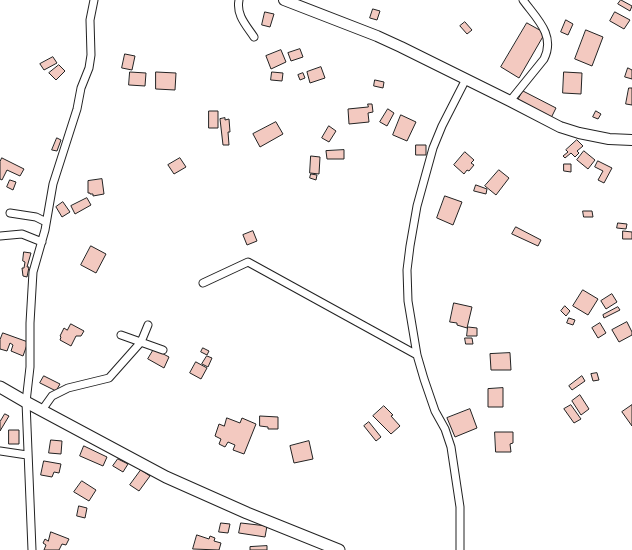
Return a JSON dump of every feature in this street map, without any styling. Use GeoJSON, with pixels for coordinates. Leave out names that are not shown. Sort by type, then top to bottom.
{"type":"FeatureCollection","features":[{"type":"Feature","properties":{"kind":"main road"},"geometry":{"type":"LineString","coordinates":[[0,387],[166,477],[247,513],[339,550]]}},
{"type":"Feature","properties":{"kind":"street"},"geometry":{"type":"LineString","coordinates":[[32,550],[26,402],[30,367],[30,323],[33,272],[42,242],[53,184],[77,109],[81,88],[89,68],[91,55],[90,20],[94,0]]}},
{"type":"Feature","properties":{"kind":"street"},"geometry":{"type":"LineString","coordinates":[[239,0],[239,14],[254,37]]}},
{"type":"Feature","properties":{"kind":"street"},"geometry":{"type":"LineString","coordinates":[[284,0],[377,36],[431,61],[560,127],[578,133],[609,139],[632,140]]}},
{"type":"Feature","properties":{"kind":"street"},"geometry":{"type":"LineString","coordinates":[[510,101],[544,59],[548,52],[549,45],[545,29],[523,0]]}},
{"type":"Feature","properties":{"kind":"street"},"geometry":{"type":"LineString","coordinates":[[460,550],[460,507],[451,447],[445,430],[435,411],[417,355],[408,301],[407,270],[417,206],[433,148],[442,126],[466,79]]}},
{"type":"Feature","properties":{"kind":"street"},"geometry":{"type":"LineString","coordinates":[[10,212],[36,217],[46,222]]}},
{"type":"Feature","properties":{"kind":"street"},"geometry":{"type":"LineString","coordinates":[[0,236],[22,234],[42,242]]}},
{"type":"Feature","properties":{"kind":"street"},"geometry":{"type":"LineString","coordinates":[[203,283],[248,262],[417,355]]}},
{"type":"Feature","properties":{"kind":"street"},"geometry":{"type":"LineString","coordinates":[[42,410],[52,396],[68,388],[108,378],[142,342],[148,326]]}},
{"type":"Feature","properties":{"kind":"street"},"geometry":{"type":"LineString","coordinates":[[120,335],[163,350]]}},
{"type":"Feature","properties":{"kind":"street"},"geometry":{"type":"LineString","coordinates":[[0,451],[27,455]]}},
{"type":"Feature","properties":{"kind":"building"},"geometry":{"type":"Polygon","coordinates":[[[621,0],[632,6],[630,11],[618,4],[621,0]]]}},
{"type":"Feature","properties":{"kind":"building"},"geometry":{"type":"Polygon","coordinates":[[[373,9],[380,11],[377,20],[370,18],[373,9]]]}},
{"type":"Feature","properties":{"kind":"building"},"geometry":{"type":"Polygon","coordinates":[[[265,12],[274,14],[270,27],[262,25],[265,12]]]}},
{"type":"Feature","properties":{"kind":"building"},"geometry":{"type":"Polygon","coordinates":[[[615,12],[630,20],[624,29],[610,21],[615,12]]]}},
{"type":"Feature","properties":{"kind":"building"},"geometry":{"type":"Polygon","coordinates":[[[566,20],[573,24],[568,35],[561,32],[566,20]]]}},
{"type":"Feature","properties":{"kind":"building"},"geometry":{"type":"Polygon","coordinates":[[[465,22],[472,30],[467,34],[460,26],[465,22]]]}},
{"type":"Feature","properties":{"kind":"building"},"geometry":{"type":"Polygon","coordinates":[[[527,23],[545,33],[519,78],[501,67],[527,23]]]}},
{"type":"Feature","properties":{"kind":"building"},"geometry":{"type":"Polygon","coordinates":[[[586,30],[603,37],[592,66],[575,59],[586,30]]]}},
{"type":"Feature","properties":{"kind":"building"},"geometry":{"type":"Polygon","coordinates":[[[300,49],[303,57],[291,61],[288,53],[300,49]]]}},
{"type":"Feature","properties":{"kind":"building"},"geometry":{"type":"Polygon","coordinates":[[[281,50],[286,62],[271,69],[266,56],[281,50]]]}},
{"type":"Feature","properties":{"kind":"building"},"geometry":{"type":"Polygon","coordinates":[[[125,54],[135,56],[132,70],[122,68],[125,54]]]}},
{"type":"Feature","properties":{"kind":"building"},"geometry":{"type":"Polygon","coordinates":[[[53,57],[57,63],[44,70],[40,64],[53,57]]]}},
{"type":"Feature","properties":{"kind":"building"},"geometry":{"type":"Polygon","coordinates":[[[59,65],[65,71],[56,80],[49,73],[59,65]]]}},
{"type":"Feature","properties":{"kind":"building"},"geometry":{"type":"Polygon","coordinates":[[[321,67],[325,78],[310,83],[307,72],[321,67]]]}},
{"type":"Feature","properties":{"kind":"building"},"geometry":{"type":"Polygon","coordinates":[[[628,68],[632,70],[632,79],[625,77],[628,68]]]}},
{"type":"Feature","properties":{"kind":"building"},"geometry":{"type":"Polygon","coordinates":[[[130,72],[146,73],[145,86],[129,85],[130,72]]]}},
{"type":"Feature","properties":{"kind":"building"},"geometry":{"type":"Polygon","coordinates":[[[156,72],[176,73],[175,90],[156,89],[156,72]]]}},
{"type":"Feature","properties":{"kind":"building"},"geometry":{"type":"Polygon","coordinates":[[[272,72],[283,73],[282,81],[271,80],[272,72]]]}},
{"type":"Feature","properties":{"kind":"building"},"geometry":{"type":"Polygon","coordinates":[[[564,72],[582,73],[581,94],[563,93],[564,72]]]}},
{"type":"Feature","properties":{"kind":"building"},"geometry":{"type":"Polygon","coordinates":[[[303,73],[305,78],[300,80],[298,75],[303,73]]]}},
{"type":"Feature","properties":{"kind":"building"},"geometry":{"type":"Polygon","coordinates":[[[375,80],[384,82],[383,88],[374,86],[375,80]]]}},
{"type":"Feature","properties":{"kind":"building"},"geometry":{"type":"Polygon","coordinates":[[[629,88],[632,88],[632,105],[626,104],[629,88]]]}},
{"type":"Feature","properties":{"kind":"building"},"geometry":{"type":"Polygon","coordinates":[[[523,91],[556,108],[551,118],[518,100],[523,91]]]}},
{"type":"Feature","properties":{"kind":"building"},"geometry":{"type":"Polygon","coordinates":[[[368,104],[372,104],[373,112],[368,113],[369,122],[349,124],[348,109],[368,107],[368,104]]]}},
{"type":"Feature","properties":{"kind":"building"},"geometry":{"type":"Polygon","coordinates":[[[388,109],[394,113],[387,126],[380,122],[388,109]]]}},
{"type":"Feature","properties":{"kind":"building"},"geometry":{"type":"Polygon","coordinates":[[[209,111],[218,111],[218,128],[209,128],[209,111]]]}},
{"type":"Feature","properties":{"kind":"building"},"geometry":{"type":"Polygon","coordinates":[[[596,111],[601,114],[598,119],[593,117],[596,111]]]}},
{"type":"Feature","properties":{"kind":"building"},"geometry":{"type":"Polygon","coordinates":[[[401,115],[416,122],[407,141],[393,135],[401,115]]]}},
{"type":"Feature","properties":{"kind":"building"},"geometry":{"type":"Polygon","coordinates":[[[225,118],[225,120],[229,119],[229,145],[223,145],[220,119],[225,118]]]}},
{"type":"Feature","properties":{"kind":"building"},"geometry":{"type":"Polygon","coordinates":[[[276,122],[283,134],[260,147],[253,134],[276,122]]]}},
{"type":"Feature","properties":{"kind":"building"},"geometry":{"type":"Polygon","coordinates":[[[329,126],[336,131],[329,142],[322,138],[329,126]]]}},
{"type":"Feature","properties":{"kind":"building"},"geometry":{"type":"Polygon","coordinates":[[[57,138],[61,140],[57,151],[52,150],[57,138]]]}},
{"type":"Feature","properties":{"kind":"building"},"geometry":{"type":"Polygon","coordinates":[[[577,140],[583,146],[577,151],[579,153],[575,157],[571,153],[565,158],[563,156],[568,152],[566,150],[577,140]]]}},
{"type":"Feature","properties":{"kind":"building"},"geometry":{"type":"Polygon","coordinates":[[[416,145],[426,145],[426,155],[416,155],[416,145]]]}},
{"type":"Feature","properties":{"kind":"building"},"geometry":{"type":"Polygon","coordinates":[[[344,150],[344,159],[327,159],[326,151],[344,150]]]}},
{"type":"Feature","properties":{"kind":"building"},"geometry":{"type":"Polygon","coordinates":[[[584,151],[595,160],[588,169],[577,160],[584,151]]]}},
{"type":"Feature","properties":{"kind":"building"},"geometry":{"type":"Polygon","coordinates":[[[465,152],[474,160],[471,163],[474,165],[464,174],[454,165],[465,152]]]}},
{"type":"Feature","properties":{"kind":"building"},"geometry":{"type":"Polygon","coordinates":[[[311,156],[320,157],[319,174],[310,173],[311,156]]]}},
{"type":"Feature","properties":{"kind":"building"},"geometry":{"type":"Polygon","coordinates":[[[2,158],[24,169],[20,176],[7,170],[2,180],[0,179],[0,162],[2,158]]]}},
{"type":"Feature","properties":{"kind":"building"},"geometry":{"type":"Polygon","coordinates":[[[180,158],[186,167],[174,174],[168,165],[180,158]]]}},
{"type":"Feature","properties":{"kind":"building"},"geometry":{"type":"Polygon","coordinates":[[[598,161],[612,168],[604,183],[598,180],[603,171],[595,167],[598,161]]]}},
{"type":"Feature","properties":{"kind":"building"},"geometry":{"type":"Polygon","coordinates":[[[564,164],[571,164],[571,172],[564,171],[564,164]]]}},
{"type":"Feature","properties":{"kind":"building"},"geometry":{"type":"Polygon","coordinates":[[[499,170],[509,178],[496,195],[485,186],[499,170]]]}},
{"type":"Feature","properties":{"kind":"building"},"geometry":{"type":"Polygon","coordinates":[[[311,174],[317,175],[316,180],[310,178],[311,174]]]}},
{"type":"Feature","properties":{"kind":"building"},"geometry":{"type":"Polygon","coordinates":[[[102,179],[104,194],[93,196],[93,194],[88,193],[88,181],[102,179]]]}},
{"type":"Feature","properties":{"kind":"building"},"geometry":{"type":"Polygon","coordinates":[[[10,180],[16,182],[13,190],[7,187],[10,180]]]}},
{"type":"Feature","properties":{"kind":"building"},"geometry":{"type":"Polygon","coordinates":[[[476,185],[487,189],[486,194],[474,191],[476,185]]]}},
{"type":"Feature","properties":{"kind":"building"},"geometry":{"type":"Polygon","coordinates":[[[445,196],[462,202],[453,225],[437,218],[445,196]]]}},
{"type":"Feature","properties":{"kind":"building"},"geometry":{"type":"Polygon","coordinates":[[[87,198],[91,205],[75,214],[71,206],[87,198]]]}},
{"type":"Feature","properties":{"kind":"building"},"geometry":{"type":"Polygon","coordinates":[[[63,202],[70,212],[62,217],[56,207],[63,202]]]}},
{"type":"Feature","properties":{"kind":"building"},"geometry":{"type":"Polygon","coordinates":[[[583,211],[592,211],[593,217],[584,217],[583,211]]]}},
{"type":"Feature","properties":{"kind":"building"},"geometry":{"type":"Polygon","coordinates":[[[618,223],[627,224],[626,229],[617,228],[618,223]]]}},
{"type":"Feature","properties":{"kind":"building"},"geometry":{"type":"Polygon","coordinates":[[[516,227],[541,240],[538,246],[512,234],[516,227]]]}},
{"type":"Feature","properties":{"kind":"building"},"geometry":{"type":"Polygon","coordinates":[[[253,231],[257,241],[247,245],[243,235],[253,231]]]}},
{"type":"Feature","properties":{"kind":"building"},"geometry":{"type":"Polygon","coordinates":[[[623,231],[632,232],[632,239],[623,239],[623,231]]]}},
{"type":"Feature","properties":{"kind":"building"},"geometry":{"type":"Polygon","coordinates":[[[91,246],[106,254],[96,273],[81,265],[91,246]]]}},
{"type":"Feature","properties":{"kind":"building"},"geometry":{"type":"Polygon","coordinates":[[[24,252],[31,253],[27,267],[29,267],[27,277],[23,276],[22,268],[24,268],[25,262],[23,261],[24,252]]]}},
{"type":"Feature","properties":{"kind":"building"},"geometry":{"type":"Polygon","coordinates":[[[583,290],[598,299],[588,315],[573,306],[583,290]]]}},
{"type":"Feature","properties":{"kind":"building"},"geometry":{"type":"Polygon","coordinates":[[[612,294],[617,302],[606,309],[601,301],[612,294]]]}},
{"type":"Feature","properties":{"kind":"building"},"geometry":{"type":"Polygon","coordinates":[[[454,303],[472,307],[467,328],[457,325],[457,323],[450,322],[454,303]]]}},
{"type":"Feature","properties":{"kind":"building"},"geometry":{"type":"Polygon","coordinates":[[[565,306],[570,311],[566,316],[561,311],[565,306]]]}},
{"type":"Feature","properties":{"kind":"building"},"geometry":{"type":"Polygon","coordinates":[[[618,307],[620,310],[604,318],[603,315],[618,307]]]}},
{"type":"Feature","properties":{"kind":"building"},"geometry":{"type":"Polygon","coordinates":[[[569,318],[575,320],[573,325],[567,323],[569,318]]]}},
{"type":"Feature","properties":{"kind":"building"},"geometry":{"type":"Polygon","coordinates":[[[627,322],[632,335],[619,342],[612,330],[627,322]]]}},
{"type":"Feature","properties":{"kind":"building"},"geometry":{"type":"Polygon","coordinates":[[[600,323],[606,333],[598,338],[592,328],[600,323]]]}},
{"type":"Feature","properties":{"kind":"building"},"geometry":{"type":"Polygon","coordinates":[[[71,324],[84,331],[81,336],[76,336],[71,346],[60,340],[60,336],[64,328],[67,330],[71,324]]]}},
{"type":"Feature","properties":{"kind":"building"},"geometry":{"type":"Polygon","coordinates":[[[468,327],[477,328],[477,336],[467,336],[468,327]]]}},
{"type":"Feature","properties":{"kind":"building"},"geometry":{"type":"Polygon","coordinates":[[[3,333],[28,342],[23,356],[11,351],[13,345],[10,343],[7,351],[0,349],[0,340],[3,333]]]}},
{"type":"Feature","properties":{"kind":"building"},"geometry":{"type":"Polygon","coordinates":[[[465,338],[472,338],[473,344],[466,344],[465,338]]]}},
{"type":"Feature","properties":{"kind":"building"},"geometry":{"type":"Polygon","coordinates":[[[203,348],[209,351],[207,355],[201,352],[203,348]]]}},
{"type":"Feature","properties":{"kind":"building"},"geometry":{"type":"Polygon","coordinates":[[[154,349],[169,357],[164,368],[148,359],[154,349]]]}},
{"type":"Feature","properties":{"kind":"building"},"geometry":{"type":"Polygon","coordinates":[[[510,353],[511,370],[491,370],[490,354],[510,353]]]}},
{"type":"Feature","properties":{"kind":"building"},"geometry":{"type":"Polygon","coordinates":[[[207,356],[212,358],[208,367],[202,364],[207,356]]]}},
{"type":"Feature","properties":{"kind":"building"},"geometry":{"type":"Polygon","coordinates":[[[196,362],[207,368],[201,379],[190,373],[196,362]]]}},
{"type":"Feature","properties":{"kind":"building"},"geometry":{"type":"Polygon","coordinates":[[[597,373],[599,380],[593,381],[591,374],[597,373]]]}},
{"type":"Feature","properties":{"kind":"building"},"geometry":{"type":"Polygon","coordinates":[[[44,376],[60,384],[56,391],[40,383],[44,376]]]}},
{"type":"Feature","properties":{"kind":"building"},"geometry":{"type":"Polygon","coordinates":[[[582,376],[585,381],[572,390],[569,386],[582,376]]]}},
{"type":"Feature","properties":{"kind":"building"},"geometry":{"type":"Polygon","coordinates":[[[503,388],[503,407],[488,407],[488,389],[503,388]]]}},
{"type":"Feature","properties":{"kind":"building"},"geometry":{"type":"Polygon","coordinates":[[[580,395],[589,409],[581,415],[572,401],[580,395]]]}},
{"type":"Feature","properties":{"kind":"building"},"geometry":{"type":"Polygon","coordinates":[[[571,405],[581,419],[574,423],[564,409],[571,405]]]}},
{"type":"Feature","properties":{"kind":"building"},"geometry":{"type":"Polygon","coordinates":[[[632,405],[632,426],[622,412],[632,405]]]}},
{"type":"Feature","properties":{"kind":"building"},"geometry":{"type":"Polygon","coordinates":[[[384,406],[393,415],[391,416],[400,426],[391,434],[373,416],[384,406]]]}},
{"type":"Feature","properties":{"kind":"building"},"geometry":{"type":"Polygon","coordinates":[[[470,409],[477,428],[455,437],[447,418],[470,409]]]}},
{"type":"Feature","properties":{"kind":"building"},"geometry":{"type":"Polygon","coordinates":[[[5,414],[9,416],[0,431],[0,422],[5,414]]]}},
{"type":"Feature","properties":{"kind":"building"},"geometry":{"type":"Polygon","coordinates":[[[260,416],[278,417],[278,429],[268,429],[268,427],[260,426],[260,416]]]}},
{"type":"Feature","properties":{"kind":"building"},"geometry":{"type":"Polygon","coordinates":[[[227,418],[240,423],[242,418],[256,424],[244,454],[233,450],[235,445],[228,442],[225,447],[219,444],[221,439],[215,436],[219,424],[224,426],[227,418]]]}},
{"type":"Feature","properties":{"kind":"building"},"geometry":{"type":"Polygon","coordinates":[[[369,422],[381,437],[376,441],[364,426],[369,422]]]}},
{"type":"Feature","properties":{"kind":"building"},"geometry":{"type":"Polygon","coordinates":[[[9,430],[19,430],[19,444],[9,444],[9,430]]]}},
{"type":"Feature","properties":{"kind":"building"},"geometry":{"type":"Polygon","coordinates":[[[495,432],[513,432],[513,443],[510,444],[511,452],[496,452],[495,432]]]}},
{"type":"Feature","properties":{"kind":"building"},"geometry":{"type":"Polygon","coordinates":[[[51,440],[62,441],[61,454],[49,453],[51,440]]]}},
{"type":"Feature","properties":{"kind":"building"},"geometry":{"type":"Polygon","coordinates":[[[309,441],[313,459],[294,463],[290,446],[309,441]]]}},
{"type":"Feature","properties":{"kind":"building"},"geometry":{"type":"Polygon","coordinates":[[[84,446],[107,457],[103,466],[80,456],[84,446]]]}},
{"type":"Feature","properties":{"kind":"building"},"geometry":{"type":"Polygon","coordinates":[[[118,459],[128,464],[123,472],[113,466],[118,459]]]}},
{"type":"Feature","properties":{"kind":"building"},"geometry":{"type":"Polygon","coordinates":[[[44,461],[61,464],[59,473],[54,472],[52,477],[41,475],[44,461]]]}},
{"type":"Feature","properties":{"kind":"building"},"geometry":{"type":"Polygon","coordinates":[[[141,470],[150,476],[139,491],[130,485],[141,470]]]}},
{"type":"Feature","properties":{"kind":"building"},"geometry":{"type":"Polygon","coordinates":[[[82,481],[96,490],[89,501],[74,492],[82,481]]]}},
{"type":"Feature","properties":{"kind":"building"},"geometry":{"type":"Polygon","coordinates":[[[79,506],[87,508],[85,518],[77,516],[79,506]]]}},
{"type":"Feature","properties":{"kind":"building"},"geometry":{"type":"Polygon","coordinates":[[[221,523],[230,524],[228,533],[219,532],[221,523]]]}},
{"type":"Feature","properties":{"kind":"building"},"geometry":{"type":"Polygon","coordinates":[[[241,523],[267,526],[265,537],[239,533],[241,523]]]}},
{"type":"Feature","properties":{"kind":"building"},"geometry":{"type":"Polygon","coordinates":[[[51,532],[69,539],[66,545],[62,544],[59,550],[44,550],[46,545],[43,543],[45,539],[48,541],[51,532]]]}},
{"type":"Feature","properties":{"kind":"building"},"geometry":{"type":"Polygon","coordinates":[[[197,535],[209,539],[210,536],[215,538],[214,541],[221,543],[219,550],[193,549],[197,535]]]}},
{"type":"Feature","properties":{"kind":"building"},"geometry":{"type":"Polygon","coordinates":[[[267,546],[267,550],[250,550],[250,547],[267,546]]]}}]}
